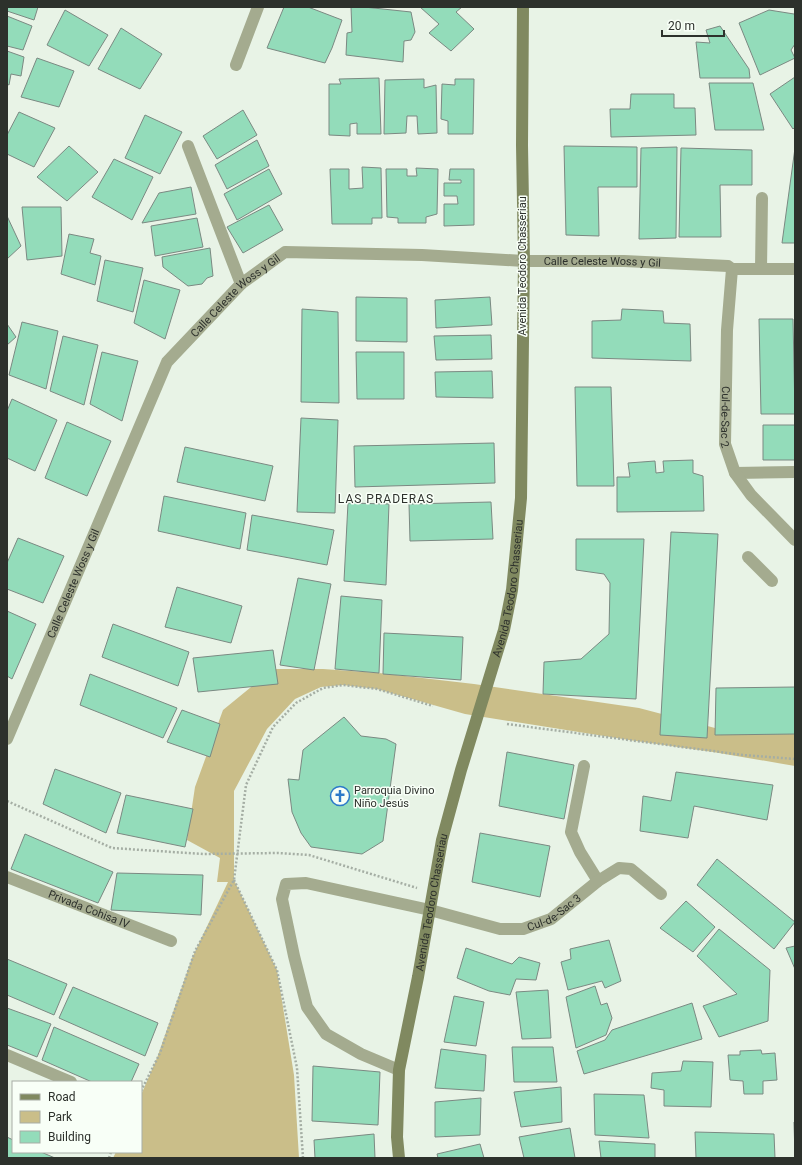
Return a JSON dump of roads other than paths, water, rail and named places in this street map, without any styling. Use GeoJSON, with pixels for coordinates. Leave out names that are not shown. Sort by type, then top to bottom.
{"type":"FeatureCollection","features":[{"type":"Feature","properties":{"kind":"street"},"geometry":{"type":"LineString","coordinates":[[236,65],[258,7]]}},
{"type":"Feature","properties":{"kind":"street","name":"Avenida Teodoro Chasseriau"},"geometry":{"type":"LineString","coordinates":[[399,1158],[397,1131],[399,1070],[442,840],[461,770],[504,630],[512,590],[520,498],[524,261],[522,145],[523,7]]}},
{"type":"Feature","properties":{"kind":"street"},"geometry":{"type":"LineString","coordinates":[[188,146],[241,284]]}},
{"type":"Feature","properties":{"kind":"street"},"geometry":{"type":"LineString","coordinates":[[761,269],[762,198]]}},
{"type":"Feature","properties":{"kind":"street","name":"Calle Celeste Woss y Gil"},"geometry":{"type":"LineString","coordinates":[[7,739],[167,362],[241,284],[285,252],[422,255],[524,261],[624,261],[728,266],[732,269],[795,269]]}},
{"type":"Feature","properties":{"kind":"street","name":"Cul-de-Sac 2"},"geometry":{"type":"LineString","coordinates":[[732,269],[727,330],[725,444],[735,473],[751,495],[795,540]]}},
{"type":"Feature","properties":{"kind":"street"},"geometry":{"type":"LineString","coordinates":[[735,473],[795,472]]}},
{"type":"Feature","properties":{"kind":"street"},"geometry":{"type":"LineString","coordinates":[[748,558],[772,581]]}},
{"type":"Feature","properties":{"kind":"street"},"geometry":{"type":"LineString","coordinates":[[584,766],[571,832],[580,852],[598,881]]}},
{"type":"Feature","properties":{"kind":"street","name":"Cul-de-Sac 3"},"geometry":{"type":"LineString","coordinates":[[399,1070],[361,1054],[326,1034],[307,1007],[282,899],[286,884],[306,883],[430,910],[500,929],[523,929],[551,919],[598,881],[620,868],[631,869],[662,894]]}},
{"type":"Feature","properties":{"kind":"street","name":"Privada Cohisa IV"},"geometry":{"type":"LineString","coordinates":[[7,877],[171,941]]}},
{"type":"Feature","properties":{"kind":"street"},"geometry":{"type":"LineString","coordinates":[[7,1055],[69,1081]]}},
{"type":"Feature","properties":{"kind":"place","name":"Parroquia Divino Niño Jesús"},"geometry":{"type":"Point","coordinates":[340,796]}},
{"type":"Feature","properties":{"kind":"district","name":"LAS PRADERAS"},"geometry":{"type":"Point","coordinates":[386,499]}}]}
